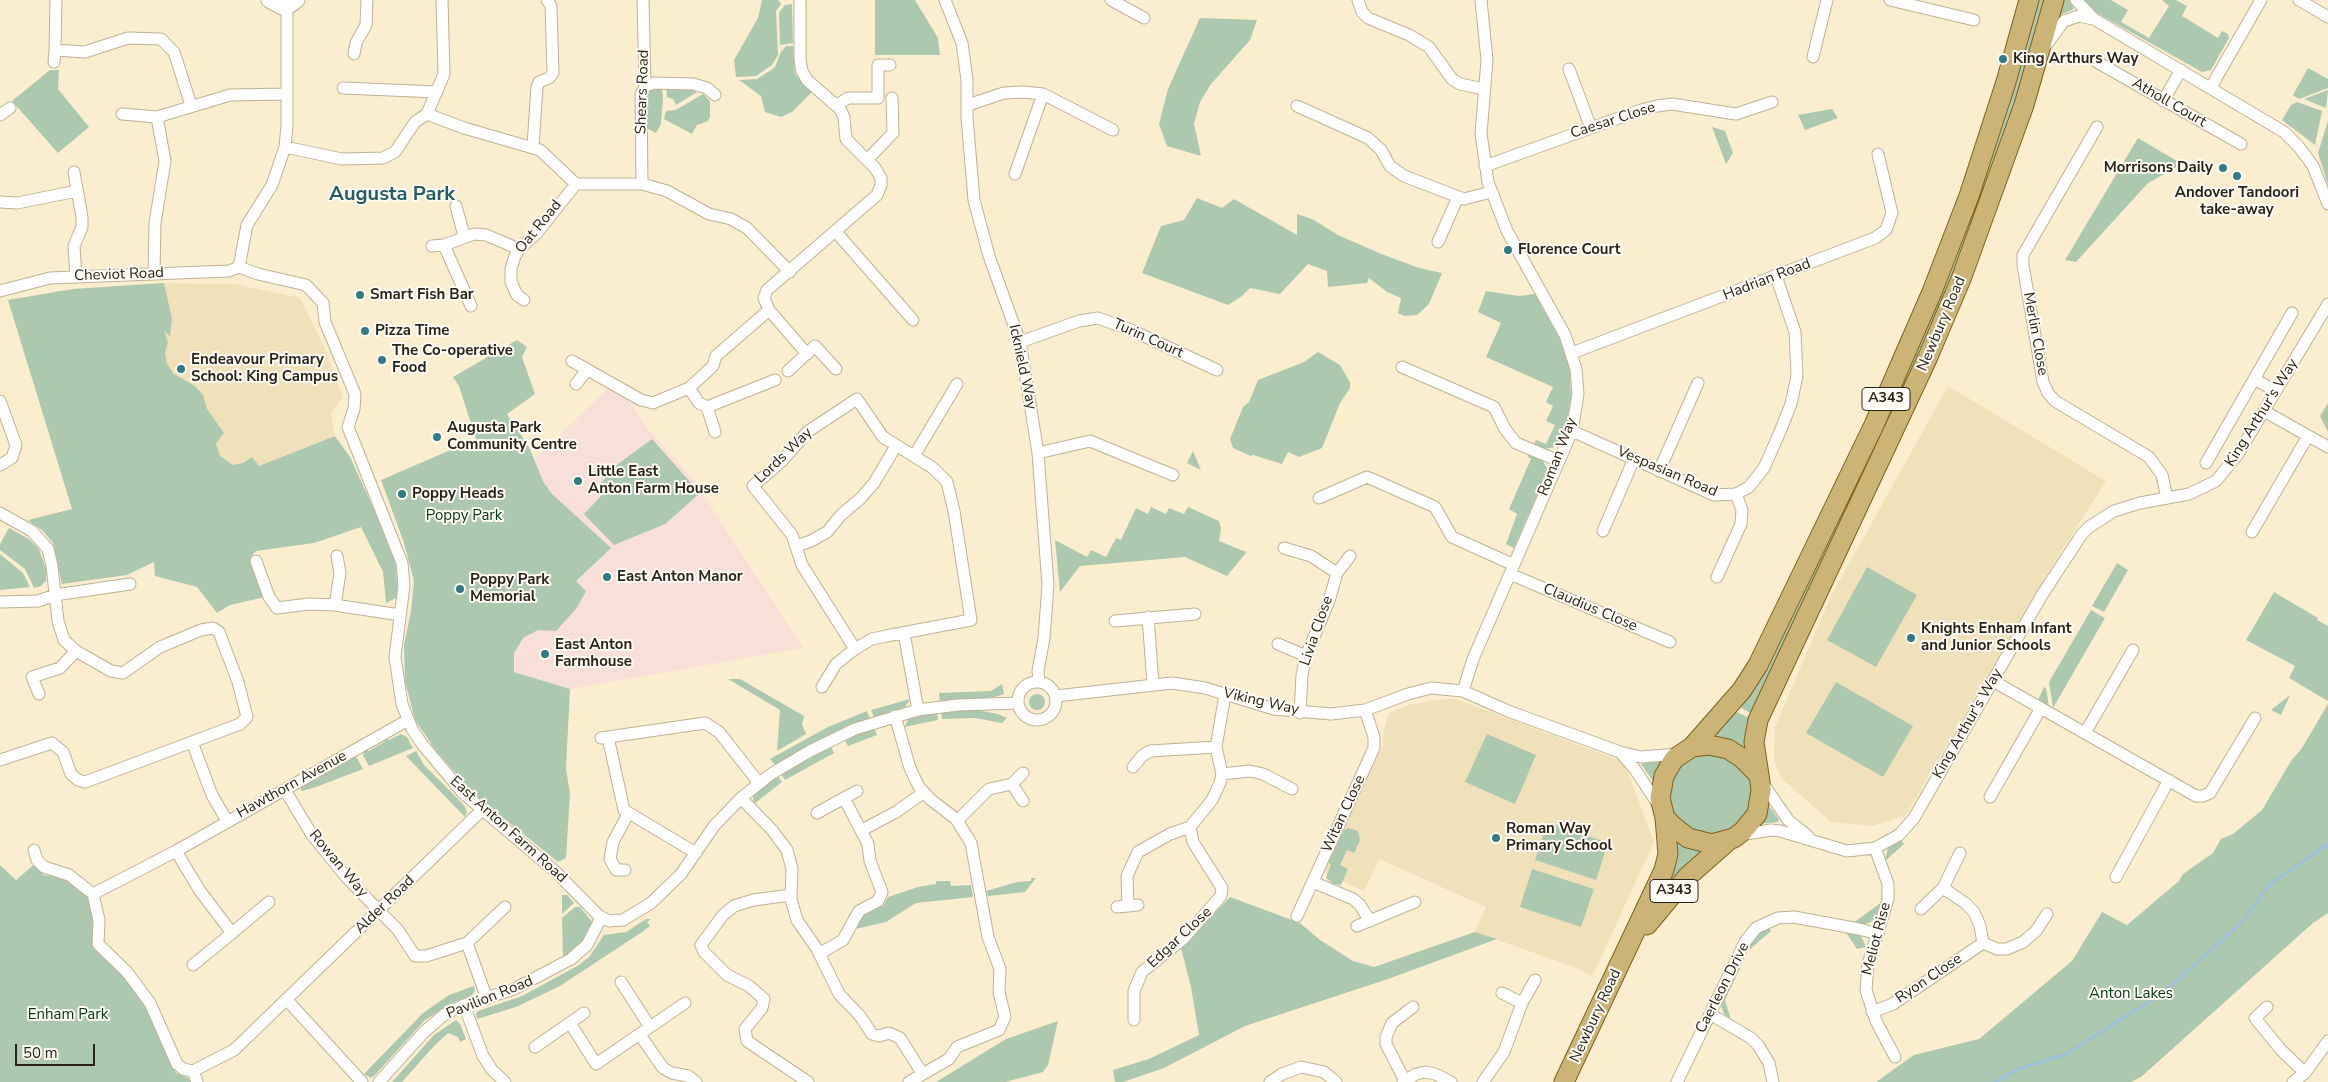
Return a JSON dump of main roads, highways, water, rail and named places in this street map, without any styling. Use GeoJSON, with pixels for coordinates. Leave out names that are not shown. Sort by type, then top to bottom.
{"type":"FeatureCollection","features":[{"type":"Feature","properties":{"kind":"main road","name":"Newbury Road"},"geometry":{"type":"LineString","coordinates":[[1686,750],[1736,697],[1758,665],[1874,425],[1929,300],[1969,196],[2006,82],[2029,0]]}},
{"type":"Feature","properties":{"kind":"main road","name":"Newbury Road"},"geometry":{"type":"LineString","coordinates":[[1760,778],[1754,734],[1760,714],[1944,320],[1981,230],[2038,58],[2054,0]]}},
{"type":"Feature","properties":{"kind":"main road"},"geometry":{"type":"LineString","coordinates":[[1686,750],[1709,745],[1728,749],[1742,758],[1760,778]]}},
{"type":"Feature","properties":{"kind":"main road","name":"A343"},"geometry":{"type":"LineString","coordinates":[[1664,814],[1660,798],[1664,776],[1668,766],[1686,750]]}},
{"type":"Feature","properties":{"kind":"main road","name":"A343"},"geometry":{"type":"LineString","coordinates":[[1734,838],[1752,821],[1760,806],[1760,778]]}},
{"type":"Feature","properties":{"kind":"main road","name":"Newbury Road"},"geometry":{"type":"LineString","coordinates":[[1564,1082],[1628,950],[1667,860],[1664,814]]}},
{"type":"Feature","properties":{"kind":"main road"},"geometry":{"type":"LineString","coordinates":[[1664,814],[1680,833],[1696,841],[1712,844],[1734,838]]}},
{"type":"Feature","properties":{"kind":"main road","name":"Newbury Road"},"geometry":{"type":"LineString","coordinates":[[1628,950],[1672,893],[1734,838]]}},
{"type":"Feature","properties":{"kind":"waterway"},"geometry":{"type":"LineString","coordinates":[[1995,1082],[2016,1070],[2066,1054],[2163,993],[2244,920],[2269,885],[2328,844]]}},
{"type":"Feature","properties":{"kind":"place","name":"King Arthurs Way"},"geometry":{"type":"Point","coordinates":[2003,59]}},
{"type":"Feature","properties":{"kind":"place","name":"Morrisons Daily"},"geometry":{"type":"Point","coordinates":[2223,168]}},
{"type":"Feature","properties":{"kind":"place","name":"Andover Tandoori take-away"},"geometry":{"type":"Point","coordinates":[2237,176]}},
{"type":"Feature","properties":{"kind":"place","name":"Florence Court"},"geometry":{"type":"Point","coordinates":[1508,250]}},
{"type":"Feature","properties":{"kind":"place","name":"Smart Fish Bar"},"geometry":{"type":"Point","coordinates":[360,295]}},
{"type":"Feature","properties":{"kind":"place","name":"Pizza Time"},"geometry":{"type":"Point","coordinates":[365,331]}},
{"type":"Feature","properties":{"kind":"place","name":"The Co-operative Food"},"geometry":{"type":"Point","coordinates":[382,360]}},
{"type":"Feature","properties":{"kind":"place","name":"Endeavour Primary School: King Campus"},"geometry":{"type":"Point","coordinates":[181,369]}},
{"type":"Feature","properties":{"kind":"place","name":"Augusta Park Community Centre"},"geometry":{"type":"Point","coordinates":[437,437]}},
{"type":"Feature","properties":{"kind":"place","name":"Little East Anton Farm House"},"geometry":{"type":"Point","coordinates":[578,481]}},
{"type":"Feature","properties":{"kind":"place","name":"Poppy Heads"},"geometry":{"type":"Point","coordinates":[402,494]}},
{"type":"Feature","properties":{"kind":"place","name":"East Anton Manor"},"geometry":{"type":"Point","coordinates":[607,577]}},
{"type":"Feature","properties":{"kind":"place","name":"Poppy Park Memorial"},"geometry":{"type":"Point","coordinates":[460,589]}},
{"type":"Feature","properties":{"kind":"place","name":"Knights Enham Infant and Junior Schools"},"geometry":{"type":"Point","coordinates":[1911,638]}},
{"type":"Feature","properties":{"kind":"place","name":"East Anton Farmhouse"},"geometry":{"type":"Point","coordinates":[545,654]}},
{"type":"Feature","properties":{"kind":"place","name":"Roman Way Primary School"},"geometry":{"type":"Point","coordinates":[1496,838]}},
{"type":"Feature","properties":{"kind":"district","name":"Augusta Park"},"geometry":{"type":"Point","coordinates":[392,195]}},
{"type":"Feature","properties":{"kind":"park label","name":"Poppy Park"},"geometry":{"type":"Point","coordinates":[464,516]}},
{"type":"Feature","properties":{"kind":"park label","name":"Anton Lakes"},"geometry":{"type":"Point","coordinates":[2131,994]}},
{"type":"Feature","properties":{"kind":"park label","name":"Enham Park"},"geometry":{"type":"Point","coordinates":[68,1015]}}]}
